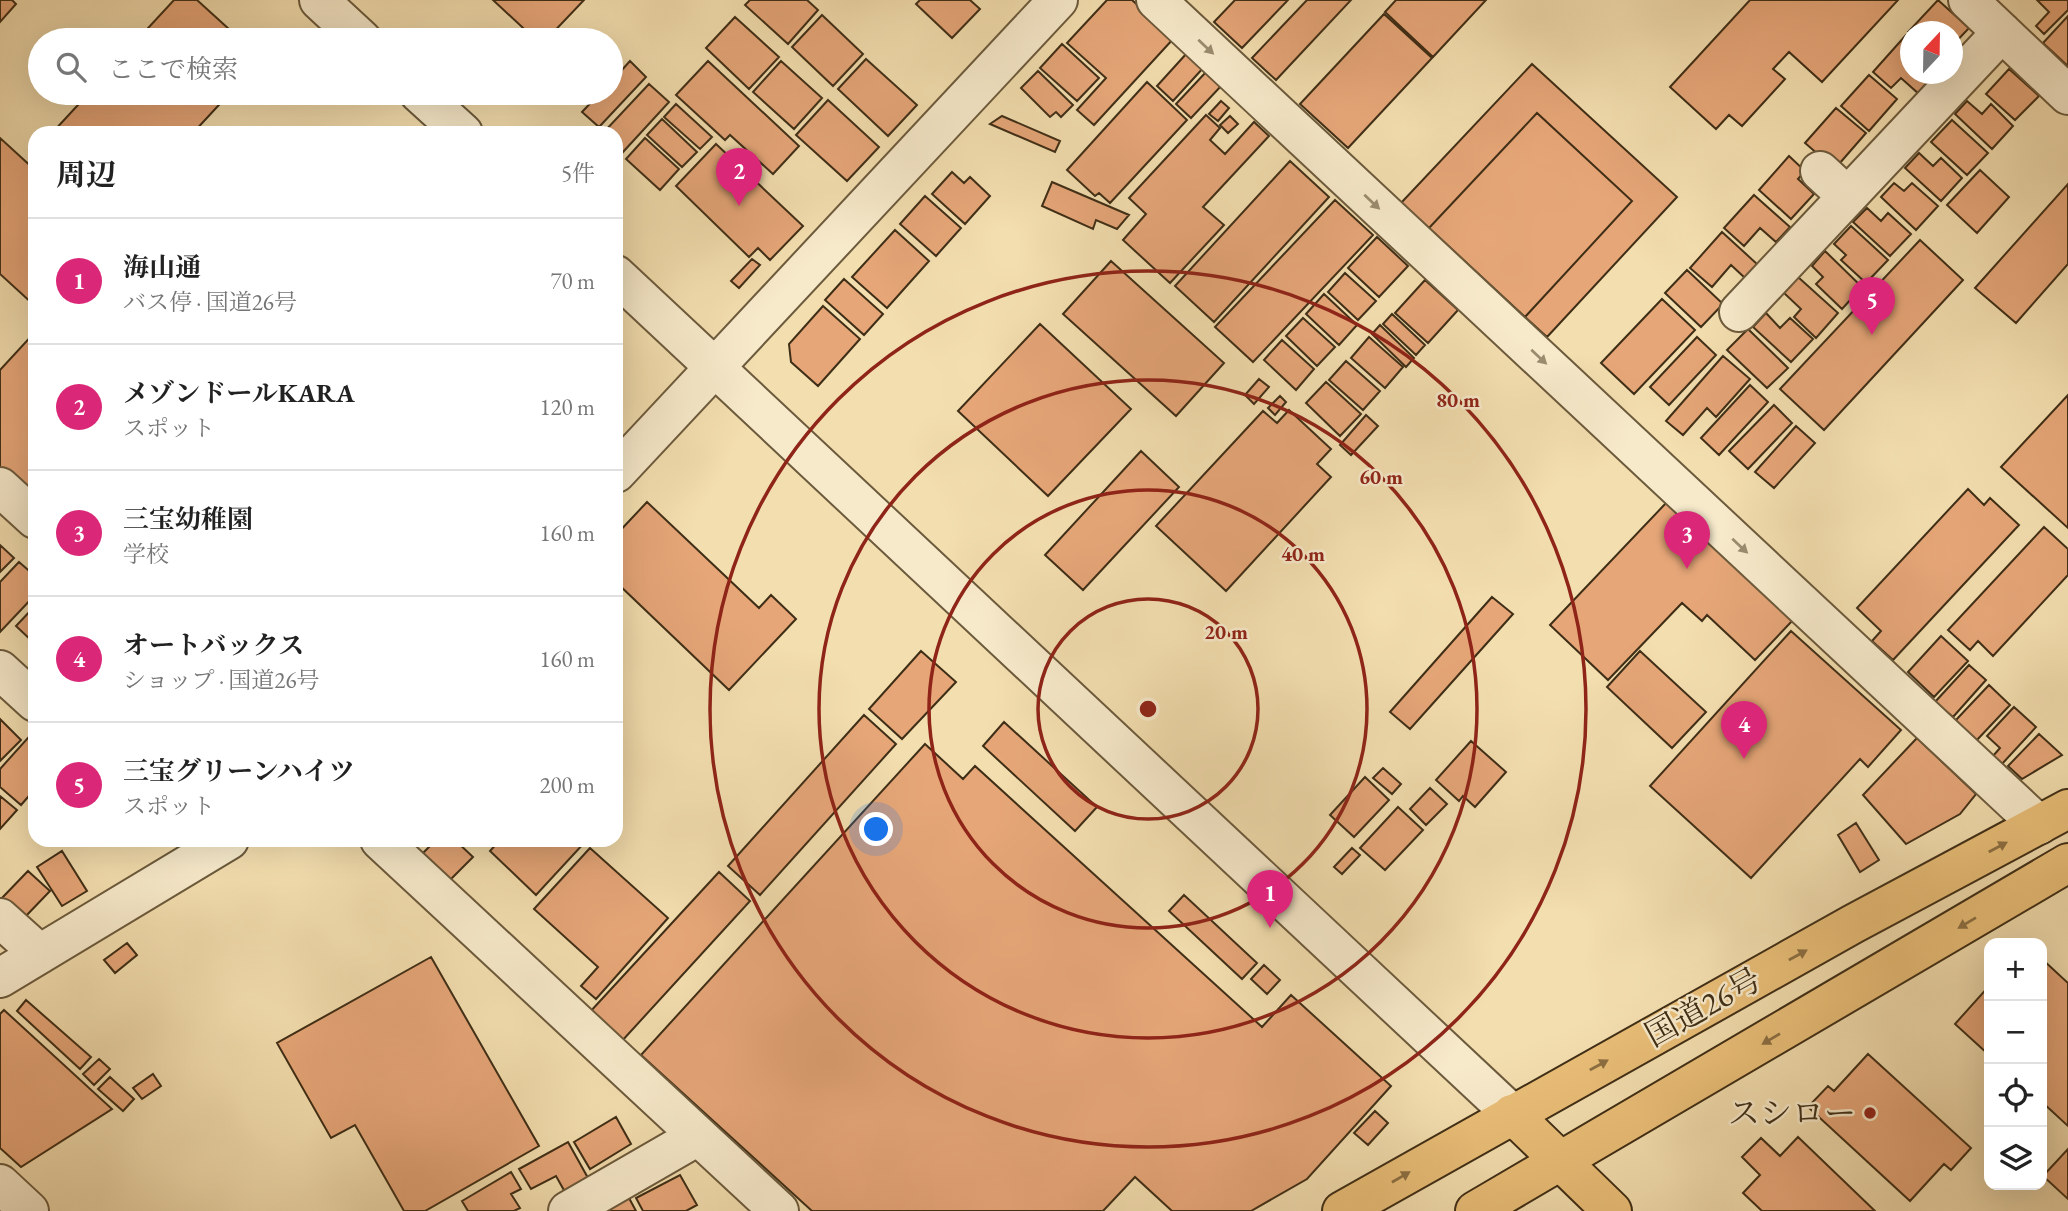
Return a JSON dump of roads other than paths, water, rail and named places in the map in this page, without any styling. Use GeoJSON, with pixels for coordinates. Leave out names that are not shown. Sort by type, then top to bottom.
{"type":"FeatureCollection","features":[{"type":"Feature","properties":{"kind":"main road","name":"国道26号"},"geometry":{"type":"LineString","coordinates":[[1342,1211],[1853,923],[2053,817]]}},
{"type":"Feature","properties":{"kind":"main road","name":"国道26号"},"geometry":{"type":"LineString","coordinates":[[1475,1211],[2068,863]]}},
{"type":"Feature","properties":{"kind":"main road"},"geometry":{"type":"LineString","coordinates":[[1512,1114],[1612,1211]]}},
{"type":"Feature","properties":{"kind":"street"},"geometry":{"type":"LineString","coordinates":[[319,0],[349,28]]}},
{"type":"Feature","properties":{"kind":"street"},"geometry":{"type":"LineString","coordinates":[[623,466],[717,369],[1058,0]]}},
{"type":"Feature","properties":{"kind":"street"},"geometry":{"type":"LineString","coordinates":[[1156,0],[2053,817]]}},
{"type":"Feature","properties":{"kind":"street"},"geometry":{"type":"LineString","coordinates":[[1968,0],[2068,95]]}},
{"type":"Feature","properties":{"kind":"street"},"geometry":{"type":"LineString","coordinates":[[1739,312],[1834,184],[2001,32]]}},
{"type":"Feature","properties":{"kind":"street"},"geometry":{"type":"LineString","coordinates":[[432,105],[455,126]]}},
{"type":"Feature","properties":{"kind":"street"},"geometry":{"type":"LineString","coordinates":[[623,282],[1512,1114]]}},
{"type":"Feature","properties":{"kind":"street"},"geometry":{"type":"LineString","coordinates":[[0,488],[28,513]]}},
{"type":"Feature","properties":{"kind":"street"},"geometry":{"type":"LineString","coordinates":[[0,670],[28,696]]}},
{"type":"Feature","properties":{"kind":"street"},"geometry":{"type":"LineString","coordinates":[[0,978],[204,847]]}},
{"type":"Feature","properties":{"kind":"street"},"geometry":{"type":"LineString","coordinates":[[388,847],[779,1211]]}},
{"type":"Feature","properties":{"kind":"street"},"geometry":{"type":"LineString","coordinates":[[0,918],[40,954]]}},
{"type":"Feature","properties":{"kind":"street"},"geometry":{"type":"LineString","coordinates":[[568,1211],[698,1136]]}},
{"type":"Feature","properties":{"kind":"street"},"geometry":{"type":"LineString","coordinates":[[0,1184],[29,1211]]}},
{"type":"Feature","properties":{"kind":"place","name":"メゾンドールKARA"},"geometry":{"type":"Point","coordinates":[739,206]}},
{"type":"Feature","properties":{"kind":"place","name":"三宝グリーンハイツ"},"geometry":{"type":"Point","coordinates":[1872,335]}},
{"type":"Feature","properties":{"kind":"place","name":"三宝幼稚園"},"geometry":{"type":"Point","coordinates":[1687,569]}},
{"type":"Feature","properties":{"kind":"place","name":"オートバックス"},"geometry":{"type":"Point","coordinates":[1744,759]}},
{"type":"Feature","properties":{"kind":"place","name":"海山通"},"geometry":{"type":"Point","coordinates":[1270,928]}},
{"type":"Feature","properties":{"kind":"place","name":"スシロー"},"geometry":{"type":"Point","coordinates":[1870,1113]}}]}
